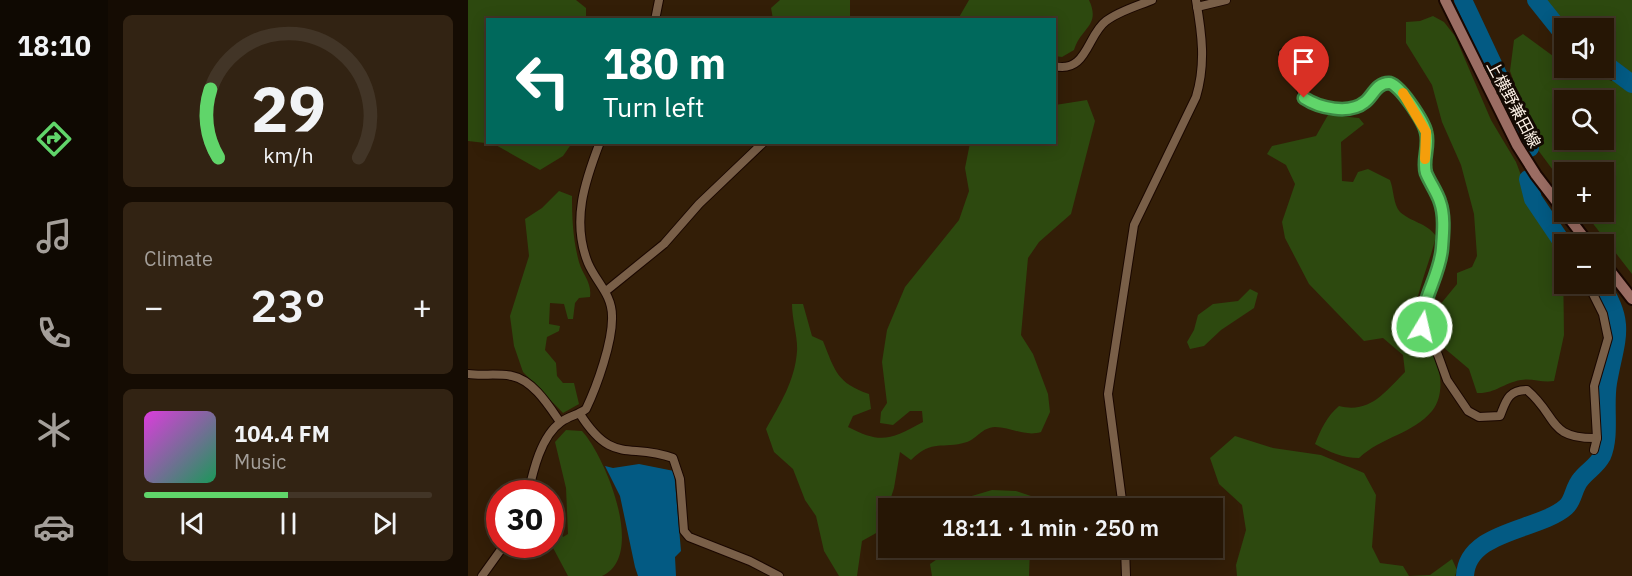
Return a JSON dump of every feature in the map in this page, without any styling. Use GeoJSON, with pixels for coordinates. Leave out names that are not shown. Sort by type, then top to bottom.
{"type":"FeatureCollection","features":[{"type":"Feature","properties":{"kind":"main road","name":"上横野兼田線"},"geometry":{"type":"LineString","coordinates":[[1445,0],[1517,145],[1536,175],[1581,234]]}},
{"type":"Feature","properties":{"kind":"main road"},"geometry":{"type":"LineString","coordinates":[[1614,276],[1632,298]]}},
{"type":"Feature","properties":{"kind":"street"},"geometry":{"type":"LineString","coordinates":[[655,18],[659,0]]}},
{"type":"Feature","properties":{"kind":"street"},"geometry":{"type":"LineString","coordinates":[[1056,66],[1066,67],[1082,58],[1097,29],[1105,21],[1152,0]]}},
{"type":"Feature","properties":{"kind":"street"},"geometry":{"type":"LineString","coordinates":[[1121,498],[1109,415],[1111,374],[1134,225],[1149,190],[1196,98],[1203,48],[1197,3],[1226,0]]}},
{"type":"Feature","properties":{"kind":"street"},"geometry":{"type":"LineString","coordinates":[[1283,53],[1297,78],[1304,98],[1313,104],[1341,108],[1357,106],[1365,102],[1379,86],[1389,83],[1398,86],[1419,118],[1426,132],[1426,173],[1441,203],[1443,218],[1441,257],[1424,306],[1422,327],[1450,386],[1468,411],[1479,417],[1500,416],[1504,400],[1510,394],[1527,390],[1558,429],[1568,436],[1597,438]]}},
{"type":"Feature","properties":{"kind":"street"},"geometry":{"type":"LineString","coordinates":[[533,480],[546,440],[560,422],[580,414],[591,399],[610,333],[612,316],[606,291],[587,262],[581,211],[583,189],[599,144]]}},
{"type":"Feature","properties":{"kind":"street"},"geometry":{"type":"LineString","coordinates":[[606,291],[664,244],[699,204],[762,144]]}},
{"type":"Feature","properties":{"kind":"street"},"geometry":{"type":"LineString","coordinates":[[1594,450],[1597,438],[1594,386],[1608,338],[1607,327],[1595,294]]}},
{"type":"Feature","properties":{"kind":"street"},"geometry":{"type":"LineString","coordinates":[[468,374],[512,376],[521,380],[544,401],[560,422]]}},
{"type":"Feature","properties":{"kind":"street"},"geometry":{"type":"LineString","coordinates":[[580,414],[600,440],[615,449],[674,458],[680,479],[684,531],[688,537],[750,561],[779,576]]}},
{"type":"Feature","properties":{"kind":"street"},"geometry":{"type":"LineString","coordinates":[[482,576],[495,558]]}},
{"type":"Feature","properties":{"kind":"street"},"geometry":{"type":"LineString","coordinates":[[1125,558],[1126,576]]}},
{"type":"Feature","properties":{"kind":"green space"},"geometry":{"type":"Polygon","coordinates":[[[468,0],[576,0],[586,8],[586,18],[486,18],[486,143],[468,141],[468,0]]]}},
{"type":"Feature","properties":{"kind":"green space"},"geometry":{"type":"Polygon","coordinates":[[[780,0],[850,0],[850,18],[773,18],[771,8],[780,0]]]}},
{"type":"Feature","properties":{"kind":"green space"},"geometry":{"type":"Polygon","coordinates":[[[969,0],[1089,0],[1093,16],[1074,50],[1062,57],[1056,56],[1056,18],[959,18],[969,0]]]}},
{"type":"Feature","properties":{"kind":"green space"},"geometry":{"type":"Polygon","coordinates":[[[1544,0],[1632,0],[1632,274],[1614,251],[1614,234],[1601,234],[1592,222],[1614,222],[1614,162],[1554,162],[1554,172],[1538,150],[1510,71],[1514,40],[1523,34],[1554,57],[1554,78],[1603,78],[1612,81],[1623,70],[1614,64],[1614,18],[1558,18],[1544,0]]]}},
{"type":"Feature","properties":{"kind":"green space"},"geometry":{"type":"Polygon","coordinates":[[[1433,16],[1444,22],[1455,36],[1491,120],[1516,162],[1538,220],[1554,246],[1554,294],[1563,294],[1564,335],[1554,381],[1521,380],[1489,392],[1477,393],[1469,369],[1443,347],[1439,333],[1439,306],[1457,284],[1457,273],[1472,267],[1477,256],[1474,214],[1461,165],[1442,122],[1432,85],[1406,43],[1406,22],[1420,21],[1433,16]]]}},
{"type":"Feature","properties":{"kind":"green space"},"geometry":{"type":"Polygon","coordinates":[[[1087,100],[1095,121],[1071,214],[1039,242],[1028,258],[1021,335],[1033,354],[1048,394],[1050,412],[1041,432],[1024,433],[995,427],[986,429],[967,442],[926,449],[911,460],[900,452],[891,498],[878,498],[878,532],[862,541],[857,576],[839,576],[824,551],[816,516],[805,500],[793,469],[774,452],[766,429],[786,392],[796,362],[797,346],[792,304],[803,304],[812,336],[823,341],[838,375],[858,390],[869,394],[871,409],[853,416],[848,427],[869,436],[886,438],[923,422],[922,411],[910,411],[893,425],[880,423],[881,412],[887,403],[882,362],[887,330],[905,287],[959,220],[969,191],[965,168],[970,144],[1056,144],[1056,105],[1087,100]]]}},
{"type":"Feature","properties":{"kind":"green space"},"geometry":{"type":"Polygon","coordinates":[[[1328,115],[1359,118],[1364,124],[1341,142],[1342,181],[1353,182],[1358,172],[1368,169],[1390,180],[1400,212],[1428,228],[1436,236],[1417,299],[1414,323],[1416,336],[1430,351],[1437,365],[1440,381],[1439,397],[1432,411],[1424,419],[1377,445],[1359,458],[1336,454],[1315,444],[1325,423],[1339,406],[1360,407],[1376,400],[1391,387],[1405,372],[1403,355],[1383,338],[1364,341],[1309,284],[1285,238],[1282,222],[1295,184],[1286,165],[1267,154],[1272,146],[1316,136],[1328,115]]]}},
{"type":"Feature","properties":{"kind":"green space"},"geometry":{"type":"Polygon","coordinates":[[[494,144],[571,144],[563,156],[540,170],[494,144]]]}},
{"type":"Feature","properties":{"kind":"green space"},"geometry":{"type":"Polygon","coordinates":[[[559,191],[572,196],[575,246],[590,292],[590,297],[579,298],[575,303],[573,319],[568,319],[564,304],[550,303],[549,324],[560,326],[559,331],[547,337],[545,350],[556,363],[557,376],[563,383],[574,383],[579,404],[563,413],[523,372],[514,346],[510,316],[529,256],[525,219],[542,208],[559,191]]]}},
{"type":"Feature","properties":{"kind":"green space"},"geometry":{"type":"Polygon","coordinates":[[[1250,289],[1258,293],[1254,308],[1221,330],[1204,346],[1190,349],[1187,342],[1194,330],[1198,315],[1213,304],[1238,301],[1250,289]]]}},
{"type":"Feature","properties":{"kind":"green space"},"geometry":{"type":"Polygon","coordinates":[[[566,430],[582,431],[601,461],[618,505],[622,528],[621,548],[615,565],[602,576],[568,576],[558,558],[564,558],[564,536],[568,534],[566,488],[555,442],[566,430]]]}},
{"type":"Feature","properties":{"kind":"green space"},"geometry":{"type":"Polygon","coordinates":[[[1235,436],[1273,448],[1321,455],[1364,473],[1376,495],[1372,547],[1380,563],[1403,566],[1409,576],[1237,576],[1236,565],[1246,530],[1242,505],[1219,484],[1210,458],[1235,436]]]}},
{"type":"Feature","properties":{"kind":"green space"},"geometry":{"type":"Polygon","coordinates":[[[992,490],[1016,491],[1034,498],[965,498],[992,490]]]}},
{"type":"Feature","properties":{"kind":"green space"},"geometry":{"type":"Polygon","coordinates":[[[939,558],[1030,558],[1029,576],[932,576],[930,564],[939,558]]]}},
{"type":"Feature","properties":{"kind":"green space"},"geometry":{"type":"Polygon","coordinates":[[[1452,559],[1457,570],[1455,576],[1409,576],[1430,575],[1452,559]]]}},
{"type":"Feature","properties":{"kind":"water"},"geometry":{"type":"Polygon","coordinates":[[[639,464],[674,471],[681,551],[675,557],[676,576],[638,576],[635,567],[620,496],[605,466],[613,468],[639,464]]]}},
{"type":"Feature","properties":{"kind":"waterway"},"geometry":{"type":"LineString","coordinates":[[1463,0],[1524,130],[1530,148]]}},
{"type":"Feature","properties":{"kind":"waterway"},"geometry":{"type":"LineString","coordinates":[[1536,0],[1554,22]]}},
{"type":"Feature","properties":{"kind":"waterway"},"geometry":{"type":"LineString","coordinates":[[1614,70],[1632,84]]}},
{"type":"Feature","properties":{"kind":"waterway"},"geometry":{"type":"LineString","coordinates":[[1528,179],[1533,199],[1557,234]]}},
{"type":"Feature","properties":{"kind":"waterway"},"geometry":{"type":"LineString","coordinates":[[1465,576],[1469,561],[1478,549],[1491,540],[1554,515],[1566,507],[1571,501],[1578,482],[1602,456],[1607,430],[1608,383],[1617,333],[1614,310],[1606,294]]}},
{"type":"Feature","properties":{"kind":"slow traffic"},"geometry":{"type":"LineString","coordinates":[[1403,93],[1426,132],[1425,159]]}},
{"type":"Feature","properties":{"kind":"route"},"geometry":{"type":"LineString","coordinates":[[1304,98],[1323,107],[1357,106],[1365,102],[1379,86],[1389,83],[1398,86],[1419,118],[1426,132],[1424,161],[1426,173],[1441,203],[1443,218],[1441,257],[1424,306],[1422,327]]}}]}
